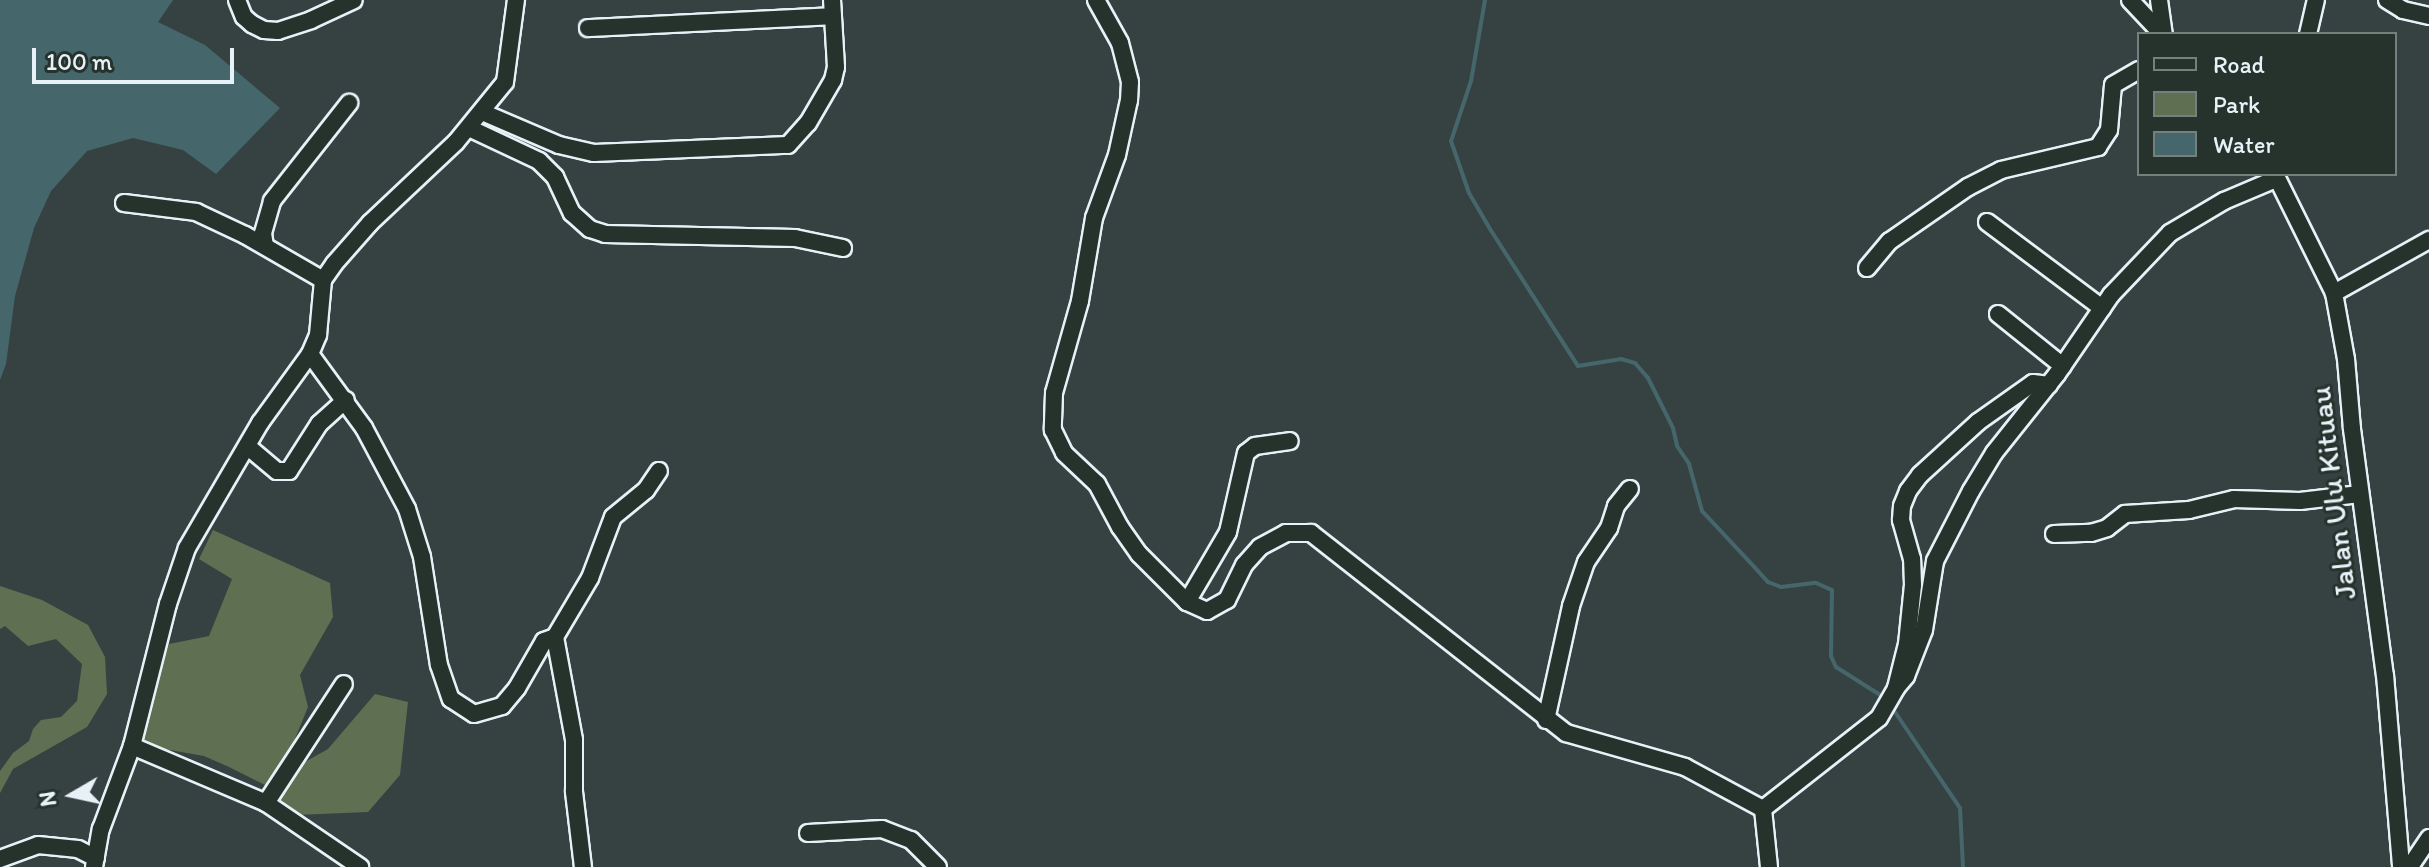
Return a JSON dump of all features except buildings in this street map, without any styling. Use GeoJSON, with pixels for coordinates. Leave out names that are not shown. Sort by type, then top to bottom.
{"type":"FeatureCollection","features":[{"type":"Feature","properties":{"kind":"street"},"geometry":{"type":"LineString","coordinates":[[237,0],[244,17],[252,24],[264,30],[278,31],[354,0]]}},
{"type":"Feature","properties":{"kind":"street"},"geometry":{"type":"LineString","coordinates":[[0,859],[38,845],[78,849],[95,863],[101,829],[132,746],[177,572],[198,527],[247,446],[310,354],[318,335],[323,280],[370,223],[469,128],[505,82],[516,0]]}},
{"type":"Feature","properties":{"kind":"street"},"geometry":{"type":"LineString","coordinates":[[1096,0],[1120,43],[1130,82],[1129,100],[1117,155],[1094,218],[1080,301],[1054,393],[1053,430],[1064,453],[1097,484],[1132,544],[1187,602],[1200,611],[1221,606],[1252,553],[1286,533],[1311,533],[1462,648],[1546,720],[1566,733],[1685,767],[1763,809]]}},
{"type":"Feature","properties":{"kind":"street"},"geometry":{"type":"LineString","coordinates":[[2130,0],[2161,32]]}},
{"type":"Feature","properties":{"kind":"street"},"geometry":{"type":"LineString","coordinates":[[2159,0],[2163,32]]}},
{"type":"Feature","properties":{"kind":"street"},"geometry":{"type":"LineString","coordinates":[[2308,32],[2316,0]]}},
{"type":"Feature","properties":{"kind":"street"},"geometry":{"type":"LineString","coordinates":[[2387,0],[2403,10],[2429,16]]}},
{"type":"Feature","properties":{"kind":"street"},"geometry":{"type":"LineString","coordinates":[[482,112],[581,152],[788,145],[808,123],[833,80],[836,67],[832,8],[588,28]]}},
{"type":"Feature","properties":{"kind":"street"},"geometry":{"type":"LineString","coordinates":[[1867,268],[1890,241],[1935,207],[1979,181],[2033,161],[2098,147],[2109,130],[2113,85],[2137,71]]}},
{"type":"Feature","properties":{"kind":"street"},"geometry":{"type":"LineString","coordinates":[[265,246],[263,233],[272,201],[349,103]]}},
{"type":"Feature","properties":{"kind":"street"},"geometry":{"type":"LineString","coordinates":[[469,128],[539,161],[555,177],[572,213],[590,229],[605,234],[795,238],[843,248]]}},
{"type":"Feature","properties":{"kind":"street"},"geometry":{"type":"LineString","coordinates":[[1763,809],[1879,718],[1906,676],[1924,630],[1930,583],[1945,540],[1994,453],[2049,385],[2102,308],[2170,233],[2224,201],[2276,177]]}},
{"type":"Feature","properties":{"kind":"street","name":"Jalan Ulu Kituau"},"geometry":{"type":"LineString","coordinates":[[2276,177],[2334,293],[2346,359],[2360,494],[2410,866]]}},
{"type":"Feature","properties":{"kind":"street"},"geometry":{"type":"LineString","coordinates":[[124,203],[196,212],[265,246],[323,280]]}},
{"type":"Feature","properties":{"kind":"street"},"geometry":{"type":"LineString","coordinates":[[1987,222],[2102,308]]}},
{"type":"Feature","properties":{"kind":"street"},"geometry":{"type":"LineString","coordinates":[[2334,293],[2429,240]]}},
{"type":"Feature","properties":{"kind":"street"},"geometry":{"type":"LineString","coordinates":[[1998,314],[2063,366]]}},
{"type":"Feature","properties":{"kind":"street"},"geometry":{"type":"LineString","coordinates":[[310,354],[346,400],[393,481],[416,534],[437,656],[451,699],[474,714],[502,706],[517,688],[544,641],[555,637],[590,578],[613,517],[646,490],[659,471]]}},
{"type":"Feature","properties":{"kind":"street"},"geometry":{"type":"LineString","coordinates":[[1896,688],[1907,644],[1912,559],[1901,520],[1902,506],[1920,475],[1978,422],[2033,383],[2049,385]]}},
{"type":"Feature","properties":{"kind":"street"},"geometry":{"type":"LineString","coordinates":[[247,446],[277,471],[289,471],[319,424],[346,400]]}},
{"type":"Feature","properties":{"kind":"street"},"geometry":{"type":"LineString","coordinates":[[1187,602],[1228,532],[1246,453],[1255,446],[1290,441]]}},
{"type":"Feature","properties":{"kind":"street"},"geometry":{"type":"LineString","coordinates":[[1546,720],[1571,606],[1586,562],[1609,528],[1616,506],[1630,489]]}},
{"type":"Feature","properties":{"kind":"street"},"geometry":{"type":"LineString","coordinates":[[2054,534],[2091,533],[2107,528],[2125,514],[2189,510],[2234,499],[2280,502],[2360,494]]}},
{"type":"Feature","properties":{"kind":"street"},"geometry":{"type":"LineString","coordinates":[[1912,559],[1930,583]]}},
{"type":"Feature","properties":{"kind":"street"},"geometry":{"type":"LineString","coordinates":[[555,637],[574,740],[574,792],[583,867]]}},
{"type":"Feature","properties":{"kind":"street"},"geometry":{"type":"LineString","coordinates":[[266,803],[344,684]]}},
{"type":"Feature","properties":{"kind":"street"},"geometry":{"type":"LineString","coordinates":[[132,746],[266,803],[360,867]]}},
{"type":"Feature","properties":{"kind":"street"},"geometry":{"type":"LineString","coordinates":[[1763,809],[1769,867]]}},
{"type":"Feature","properties":{"kind":"street"},"geometry":{"type":"LineString","coordinates":[[808,833],[882,829],[911,840],[938,867]]}},
{"type":"Feature","properties":{"kind":"street"},"geometry":{"type":"LineString","coordinates":[[2410,866],[2429,838]]}},
{"type":"Feature","properties":{"kind":"green space"},"geometry":{"type":"Polygon","coordinates":[[[213,530],[330,583],[333,617],[300,675],[308,707],[285,763],[296,767],[328,749],[375,694],[408,702],[400,775],[368,812],[296,815],[265,785],[229,767],[204,756],[153,747],[138,737],[169,644],[209,636],[232,579],[199,559],[213,530]]]}},
{"type":"Feature","properties":{"kind":"green space"},"geometry":{"type":"Polygon","coordinates":[[[0,586],[42,600],[88,625],[105,657],[107,694],[87,727],[13,769],[0,793],[0,771],[13,753],[29,741],[33,729],[41,720],[61,717],[77,701],[82,664],[56,639],[28,646],[5,626],[0,629],[0,586]]]}},
{"type":"Feature","properties":{"kind":"water"},"geometry":{"type":"Polygon","coordinates":[[[0,0],[173,0],[158,22],[205,45],[280,108],[216,174],[183,150],[133,138],[87,151],[51,191],[34,228],[15,296],[6,364],[0,380],[0,0]]]}},
{"type":"Feature","properties":{"kind":"waterway"},"geometry":{"type":"LineString","coordinates":[[1485,0],[1471,81],[1451,141],[1469,193],[1578,366],[1621,359],[1635,363],[1648,378],[1673,428],[1677,446],[1689,464],[1702,511],[1768,582],[1781,587],[1816,583],[1832,590],[1831,656],[1836,667],[1885,698]]}},
{"type":"Feature","properties":{"kind":"waterway"},"geometry":{"type":"LineString","coordinates":[[1895,712],[1960,808],[1963,867]]}}]}
